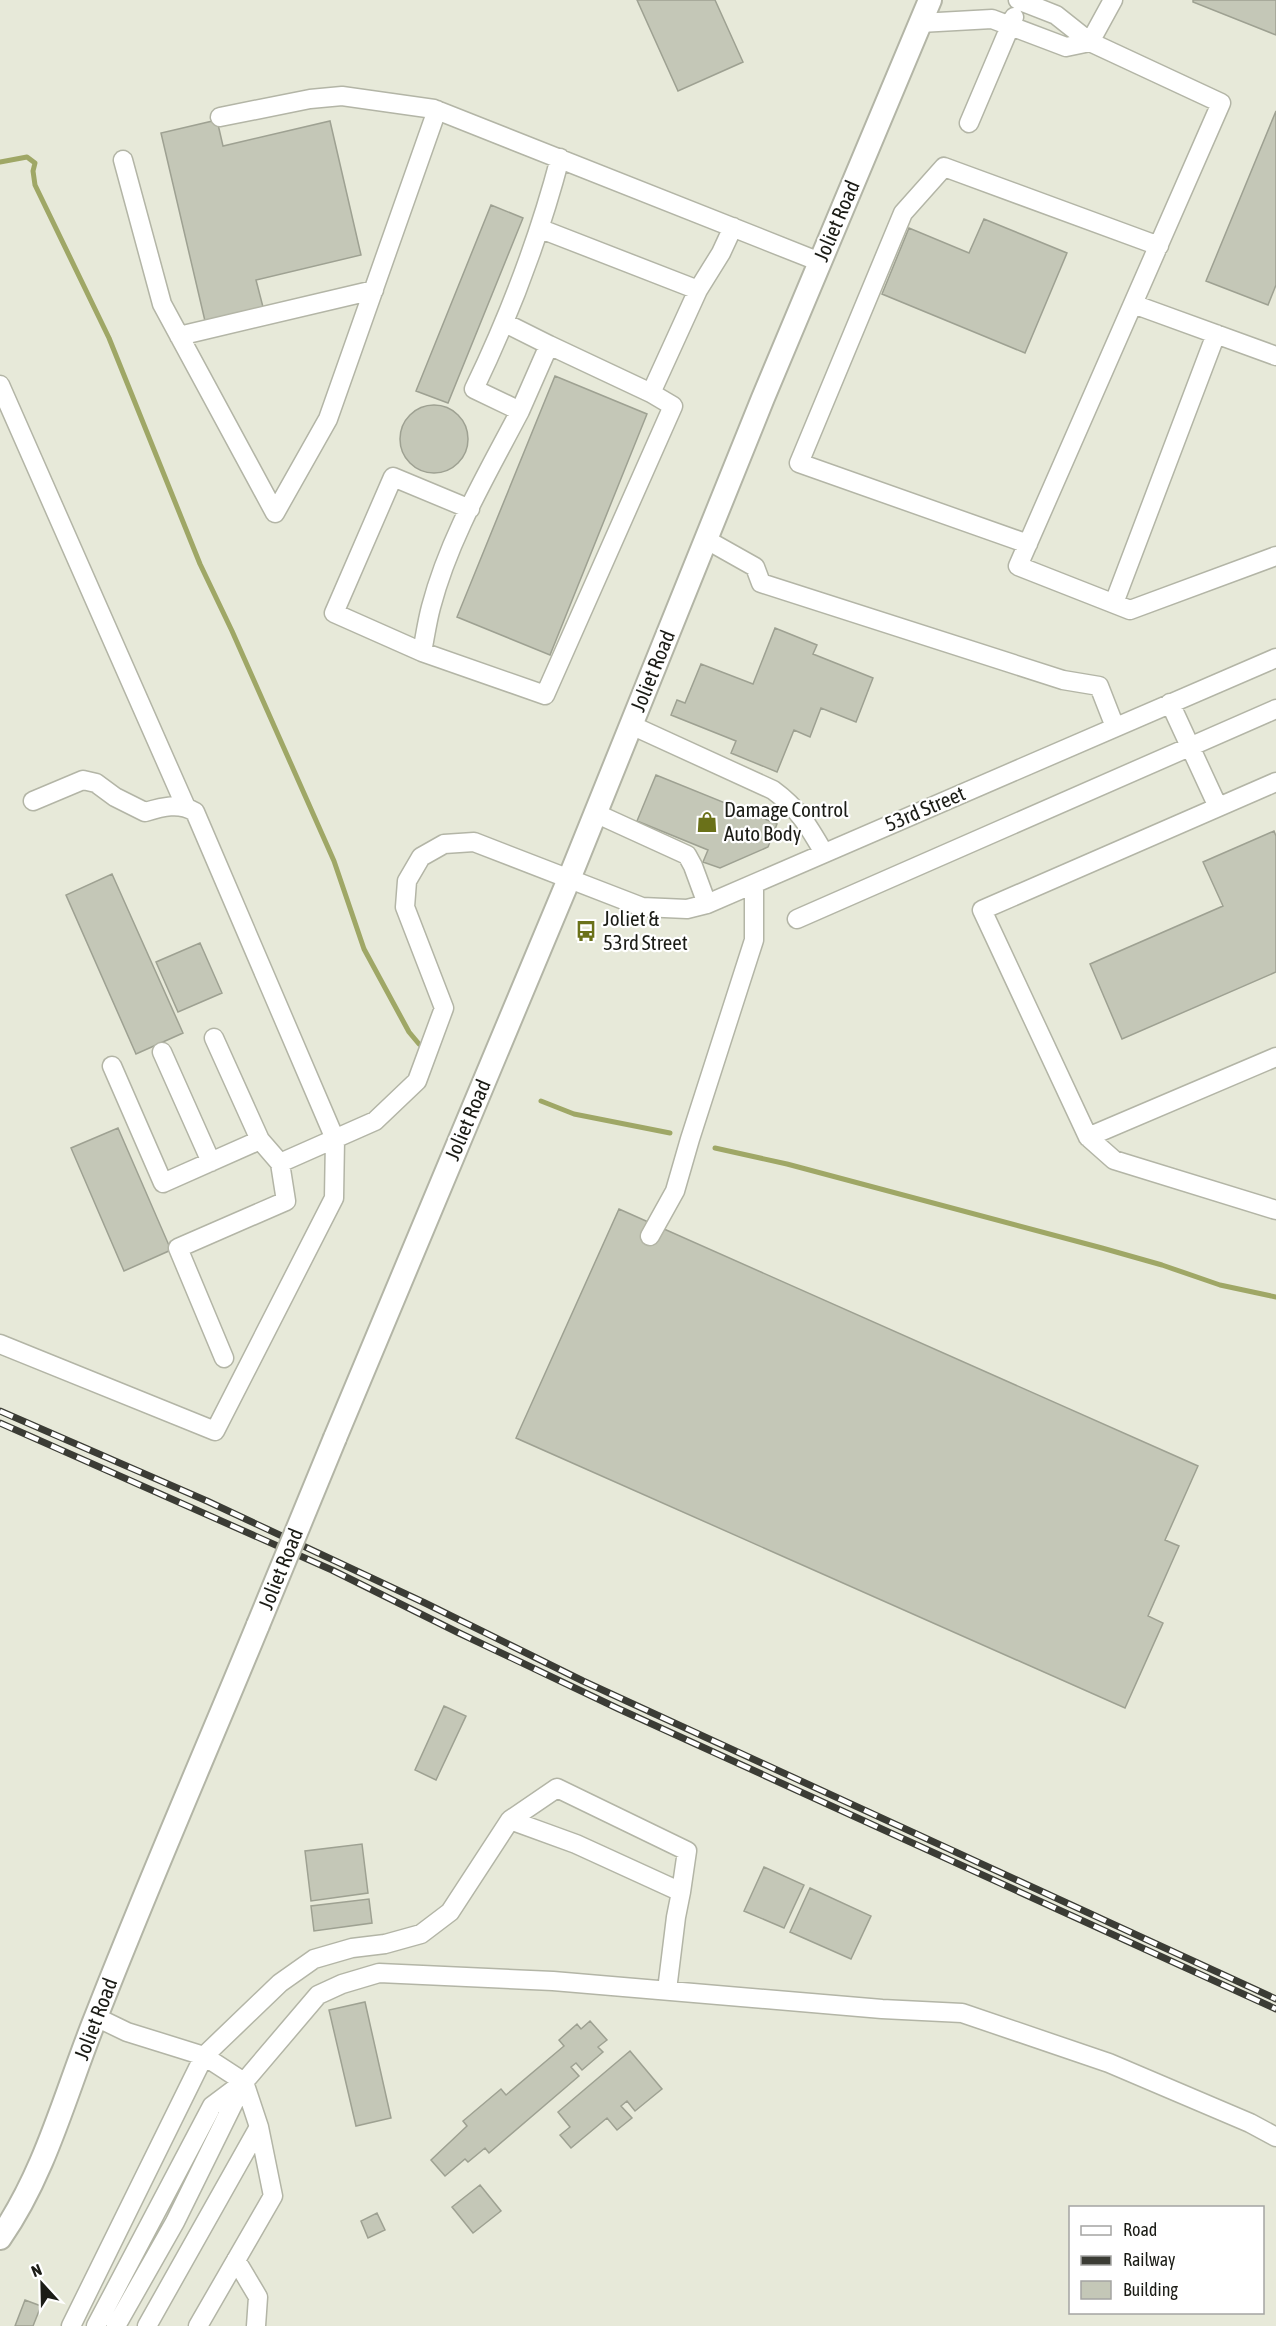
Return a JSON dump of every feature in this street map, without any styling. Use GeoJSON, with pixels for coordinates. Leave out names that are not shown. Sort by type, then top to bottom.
{"type":"FeatureCollection","features":[{"type":"Feature","properties":{"kind":"main road","name":"Joliet Road"},"geometry":{"type":"LineString","coordinates":[[0,2238],[39,2169],[96,2017],[569,879],[763,398],[930,0]]}},
{"type":"Feature","properties":{"kind":"street"},"geometry":{"type":"LineString","coordinates":[[969,123],[1020,0],[1056,15],[1090,42],[1221,103],[1018,566],[1130,610],[1276,556]]}},
{"type":"Feature","properties":{"kind":"street"},"geometry":{"type":"LineString","coordinates":[[921,23],[992,20],[1066,47],[1090,42],[1113,0]]}},
{"type":"Feature","properties":{"kind":"street"},"geometry":{"type":"LineString","coordinates":[[220,117],[310,99],[342,96],[437,110],[820,262]]}},
{"type":"Feature","properties":{"kind":"street"},"geometry":{"type":"LineString","coordinates":[[123,160],[162,304],[275,513],[328,419],[437,110]]}},
{"type":"Feature","properties":{"kind":"street"},"geometry":{"type":"LineString","coordinates":[[519,411],[474,389],[505,323],[541,229],[560,158]]}},
{"type":"Feature","properties":{"kind":"street"},"geometry":{"type":"LineString","coordinates":[[1028,544],[799,463],[903,213],[945,167],[1159,246]]}},
{"type":"Feature","properties":{"kind":"street"},"geometry":{"type":"LineString","coordinates":[[651,393],[698,290],[722,253],[733,227]]}},
{"type":"Feature","properties":{"kind":"street"},"geometry":{"type":"LineString","coordinates":[[541,229],[698,290]]}},
{"type":"Feature","properties":{"kind":"street"},"geometry":{"type":"LineString","coordinates":[[179,336],[374,290]]}},
{"type":"Feature","properties":{"kind":"street"},"geometry":{"type":"LineString","coordinates":[[1133,304],[1276,356]]}},
{"type":"Feature","properties":{"kind":"street"},"geometry":{"type":"LineString","coordinates":[[470,509],[393,477],[334,613],[422,652],[545,695],[673,406],[651,393],[505,323]]}},
{"type":"Feature","properties":{"kind":"street"},"geometry":{"type":"LineString","coordinates":[[1114,603],[1216,334]]}},
{"type":"Feature","properties":{"kind":"street"},"geometry":{"type":"LineString","coordinates":[[422,652],[431,606],[447,561],[549,345]]}},
{"type":"Feature","properties":{"kind":"street"},"geometry":{"type":"LineString","coordinates":[[0,385],[185,806]]}},
{"type":"Feature","properties":{"kind":"street"},"geometry":{"type":"LineString","coordinates":[[707,540],[755,567],[761,583],[1063,680],[1099,686],[1115,728]]}},
{"type":"Feature","properties":{"kind":"street","name":"53rd Street"},"geometry":{"type":"LineString","coordinates":[[280,1163],[375,1121],[417,1081],[444,1008],[405,907],[407,881],[421,857],[444,844],[474,842],[642,906],[687,909],[706,904],[754,884],[1276,658]]}},
{"type":"Feature","properties":{"kind":"street"},"geometry":{"type":"LineString","coordinates":[[1170,703],[1218,807]]}},
{"type":"Feature","properties":{"kind":"street"},"geometry":{"type":"LineString","coordinates":[[797,919],[1276,708]]}},
{"type":"Feature","properties":{"kind":"street"},"geometry":{"type":"LineString","coordinates":[[631,725],[773,790],[790,803],[803,818],[824,853]]}},
{"type":"Feature","properties":{"kind":"street"},"geometry":{"type":"LineString","coordinates":[[0,1344],[214,1431],[334,1198],[335,1139],[195,812],[185,806],[163,807],[145,812],[115,797],[96,783],[83,780],[33,801]]}},
{"type":"Feature","properties":{"kind":"street"},"geometry":{"type":"LineString","coordinates":[[1276,782],[982,910],[1088,1137],[1114,1160],[1276,1209]]}},
{"type":"Feature","properties":{"kind":"street"},"geometry":{"type":"LineString","coordinates":[[595,813],[687,855],[706,904]]}},
{"type":"Feature","properties":{"kind":"street"},"geometry":{"type":"LineString","coordinates":[[650,1236],[675,1191],[754,940],[754,884]]}},
{"type":"Feature","properties":{"kind":"street"},"geometry":{"type":"LineString","coordinates":[[214,1038],[260,1140],[280,1163],[286,1201],[178,1248],[224,1359]]}},
{"type":"Feature","properties":{"kind":"street"},"geometry":{"type":"LineString","coordinates":[[162,1052],[211,1162]]}},
{"type":"Feature","properties":{"kind":"street"},"geometry":{"type":"LineString","coordinates":[[1088,1137],[1276,1057]]}},
{"type":"Feature","properties":{"kind":"street"},"geometry":{"type":"LineString","coordinates":[[112,1066],[164,1183],[260,1140]]}},
{"type":"Feature","properties":{"kind":"street"},"geometry":{"type":"LineString","coordinates":[[71,2326],[204,2056],[280,1983],[314,1959],[352,1948],[385,1944],[421,1934],[450,1912],[510,1820],[557,1788],[687,1851],[667,1990]]}},
{"type":"Feature","properties":{"kind":"street"},"geometry":{"type":"LineString","coordinates":[[510,1820],[576,1844],[681,1892]]}},
{"type":"Feature","properties":{"kind":"street"},"geometry":{"type":"LineString","coordinates":[[96,2326],[212,2106],[244,2082],[318,1995],[342,1984],[379,1973],[553,1981],[882,2009],[962,2013],[1109,2063],[1250,2123],[1276,2137]]}},
{"type":"Feature","properties":{"kind":"street"},"geometry":{"type":"LineString","coordinates":[[96,2017],[127,2032],[204,2056],[244,2082],[259,2127],[273,2196],[198,2326]]}},
{"type":"Feature","properties":{"kind":"street"},"geometry":{"type":"LineString","coordinates":[[116,2326],[175,2222],[244,2082]]}},
{"type":"Feature","properties":{"kind":"street"},"geometry":{"type":"LineString","coordinates":[[147,2326],[259,2127]]}},
{"type":"Feature","properties":{"kind":"street"},"geometry":{"type":"LineString","coordinates":[[236,2260],[258,2297],[256,2326]]}},
{"type":"Feature","properties":{"kind":"building"},"geometry":{"type":"Polygon","coordinates":[[[637,0],[715,0],[743,62],[678,91],[637,0]]]}},
{"type":"Feature","properties":{"kind":"building"},"geometry":{"type":"Polygon","coordinates":[[[1193,0],[1276,0],[1276,35],[1193,2],[1193,0]]]}},
{"type":"Feature","properties":{"kind":"building"},"geometry":{"type":"Polygon","coordinates":[[[1276,111],[1276,285],[1268,305],[1206,281],[1276,111]]]}},
{"type":"Feature","properties":{"kind":"building"},"geometry":{"type":"Polygon","coordinates":[[[217,120],[223,146],[330,121],[361,255],[256,280],[263,307],[205,321],[161,133],[217,120]]]}},
{"type":"Feature","properties":{"kind":"building"},"geometry":{"type":"Polygon","coordinates":[[[491,205],[523,218],[448,403],[416,391],[491,205]]]}},
{"type":"Feature","properties":{"kind":"building"},"geometry":{"type":"Polygon","coordinates":[[[984,219],[1067,253],[1025,353],[882,294],[909,228],[969,253],[984,219]]]}},
{"type":"Feature","properties":{"kind":"building"},"geometry":{"type":"Polygon","coordinates":[[[555,376],[647,414],[550,655],[457,617],[555,376]]]}},
{"type":"Feature","properties":{"kind":"building"},"geometry":{"type":"Polygon","coordinates":[[[441,405],[453,411],[462,420],[468,432],[466,452],[458,463],[441,473],[427,473],[410,463],[402,452],[400,432],[410,415],[421,407],[441,405]]]}},
{"type":"Feature","properties":{"kind":"building"},"geometry":{"type":"Polygon","coordinates":[[[775,628],[817,645],[813,654],[873,678],[856,722],[821,708],[810,737],[794,730],[777,772],[731,753],[736,741],[671,715],[677,700],[685,703],[701,664],[753,684],[775,628]]]}},
{"type":"Feature","properties":{"kind":"building","name":"Damage Control Auto Body"},"geometry":{"type":"Polygon","coordinates":[[[656,775],[777,824],[768,847],[720,868],[703,862],[708,850],[637,821],[656,775]]]}},
{"type":"Feature","properties":{"kind":"building"},"geometry":{"type":"Polygon","coordinates":[[[1274,831],[1276,836],[1276,972],[1122,1039],[1090,964],[1223,906],[1203,862],[1274,831]]]}},
{"type":"Feature","properties":{"kind":"building"},"geometry":{"type":"Polygon","coordinates":[[[112,874],[183,1033],[136,1054],[66,895],[112,874]]]}},
{"type":"Feature","properties":{"kind":"building"},"geometry":{"type":"Polygon","coordinates":[[[200,943],[222,993],[178,1012],[156,962],[200,943]]]}},
{"type":"Feature","properties":{"kind":"building"},"geometry":{"type":"Polygon","coordinates":[[[118,1128],[171,1250],[124,1271],[71,1148],[118,1128]]]}},
{"type":"Feature","properties":{"kind":"building"},"geometry":{"type":"Polygon","coordinates":[[[619,1209],[1198,1466],[1165,1540],[1179,1546],[1148,1616],[1163,1623],[1125,1708],[516,1438],[619,1209]]]}},
{"type":"Feature","properties":{"kind":"building"},"geometry":{"type":"Polygon","coordinates":[[[444,1706],[466,1716],[436,1780],[415,1770],[444,1706]]]}},
{"type":"Feature","properties":{"kind":"building"},"geometry":{"type":"Polygon","coordinates":[[[362,1844],[368,1893],[311,1901],[305,1851],[362,1844]]]}},
{"type":"Feature","properties":{"kind":"building"},"geometry":{"type":"Polygon","coordinates":[[[764,1867],[804,1885],[784,1928],[744,1911],[764,1867]]]}},
{"type":"Feature","properties":{"kind":"building"},"geometry":{"type":"Polygon","coordinates":[[[810,1888],[871,1916],[851,1959],[790,1932],[810,1888]]]}},
{"type":"Feature","properties":{"kind":"building"},"geometry":{"type":"Polygon","coordinates":[[[369,1899],[372,1923],[314,1931],[311,1906],[369,1899]]]}},
{"type":"Feature","properties":{"kind":"building"},"geometry":{"type":"Polygon","coordinates":[[[365,2002],[391,2118],[356,2126],[329,2010],[365,2002]]]}},
{"type":"Feature","properties":{"kind":"building"},"geometry":{"type":"Polygon","coordinates":[[[590,2021],[607,2040],[598,2047],[603,2052],[582,2070],[576,2063],[571,2067],[579,2076],[489,2153],[485,2148],[468,2162],[465,2159],[445,2176],[431,2160],[467,2126],[463,2121],[501,2089],[506,2095],[564,2046],[559,2040],[577,2024],[581,2029],[590,2021]]]}},
{"type":"Feature","properties":{"kind":"building"},"geometry":{"type":"Polygon","coordinates":[[[630,2051],[662,2089],[635,2111],[627,2101],[621,2106],[632,2118],[617,2130],[607,2118],[571,2148],[560,2135],[570,2127],[558,2112],[630,2051]]]}},
{"type":"Feature","properties":{"kind":"building"},"geometry":{"type":"Polygon","coordinates":[[[480,2185],[501,2211],[473,2233],[452,2207],[480,2185]]]}},
{"type":"Feature","properties":{"kind":"building"},"geometry":{"type":"Polygon","coordinates":[[[377,2213],[385,2230],[368,2238],[361,2221],[377,2213]]]}},
{"type":"Feature","properties":{"kind":"building"},"geometry":{"type":"Polygon","coordinates":[[[25,2300],[41,2306],[33,2326],[15,2326],[25,2300]]]}},
{"type":"Feature","properties":{"kind":"waterway"},"geometry":{"type":"LineString","coordinates":[[0,162],[27,157],[35,163],[33,171],[35,185],[109,338],[200,564],[334,861],[364,949],[409,1032],[419,1044]]}},
{"type":"Feature","properties":{"kind":"waterway"},"geometry":{"type":"LineString","coordinates":[[541,1101],[574,1114],[670,1133]]}},
{"type":"Feature","properties":{"kind":"waterway"},"geometry":{"type":"LineString","coordinates":[[715,1148],[787,1164],[1102,1248],[1220,1285],[1276,1297]]}},
{"type":"Feature","properties":{"kind":"railway"},"geometry":{"type":"LineString","coordinates":[[0,1411],[207,1501],[425,1603],[583,1681],[1276,1999]]}},
{"type":"Feature","properties":{"kind":"railway"},"geometry":{"type":"LineString","coordinates":[[0,1423],[332,1570],[619,1709],[1276,2009]]}},
{"type":"Feature","properties":{"kind":"place","name":"Damage Control Auto Body"},"geometry":{"type":"Point","coordinates":[707,822]}},
{"type":"Feature","properties":{"kind":"place","name":"Joliet & 53rd Street"},"geometry":{"type":"Point","coordinates":[586,931]}}]}
